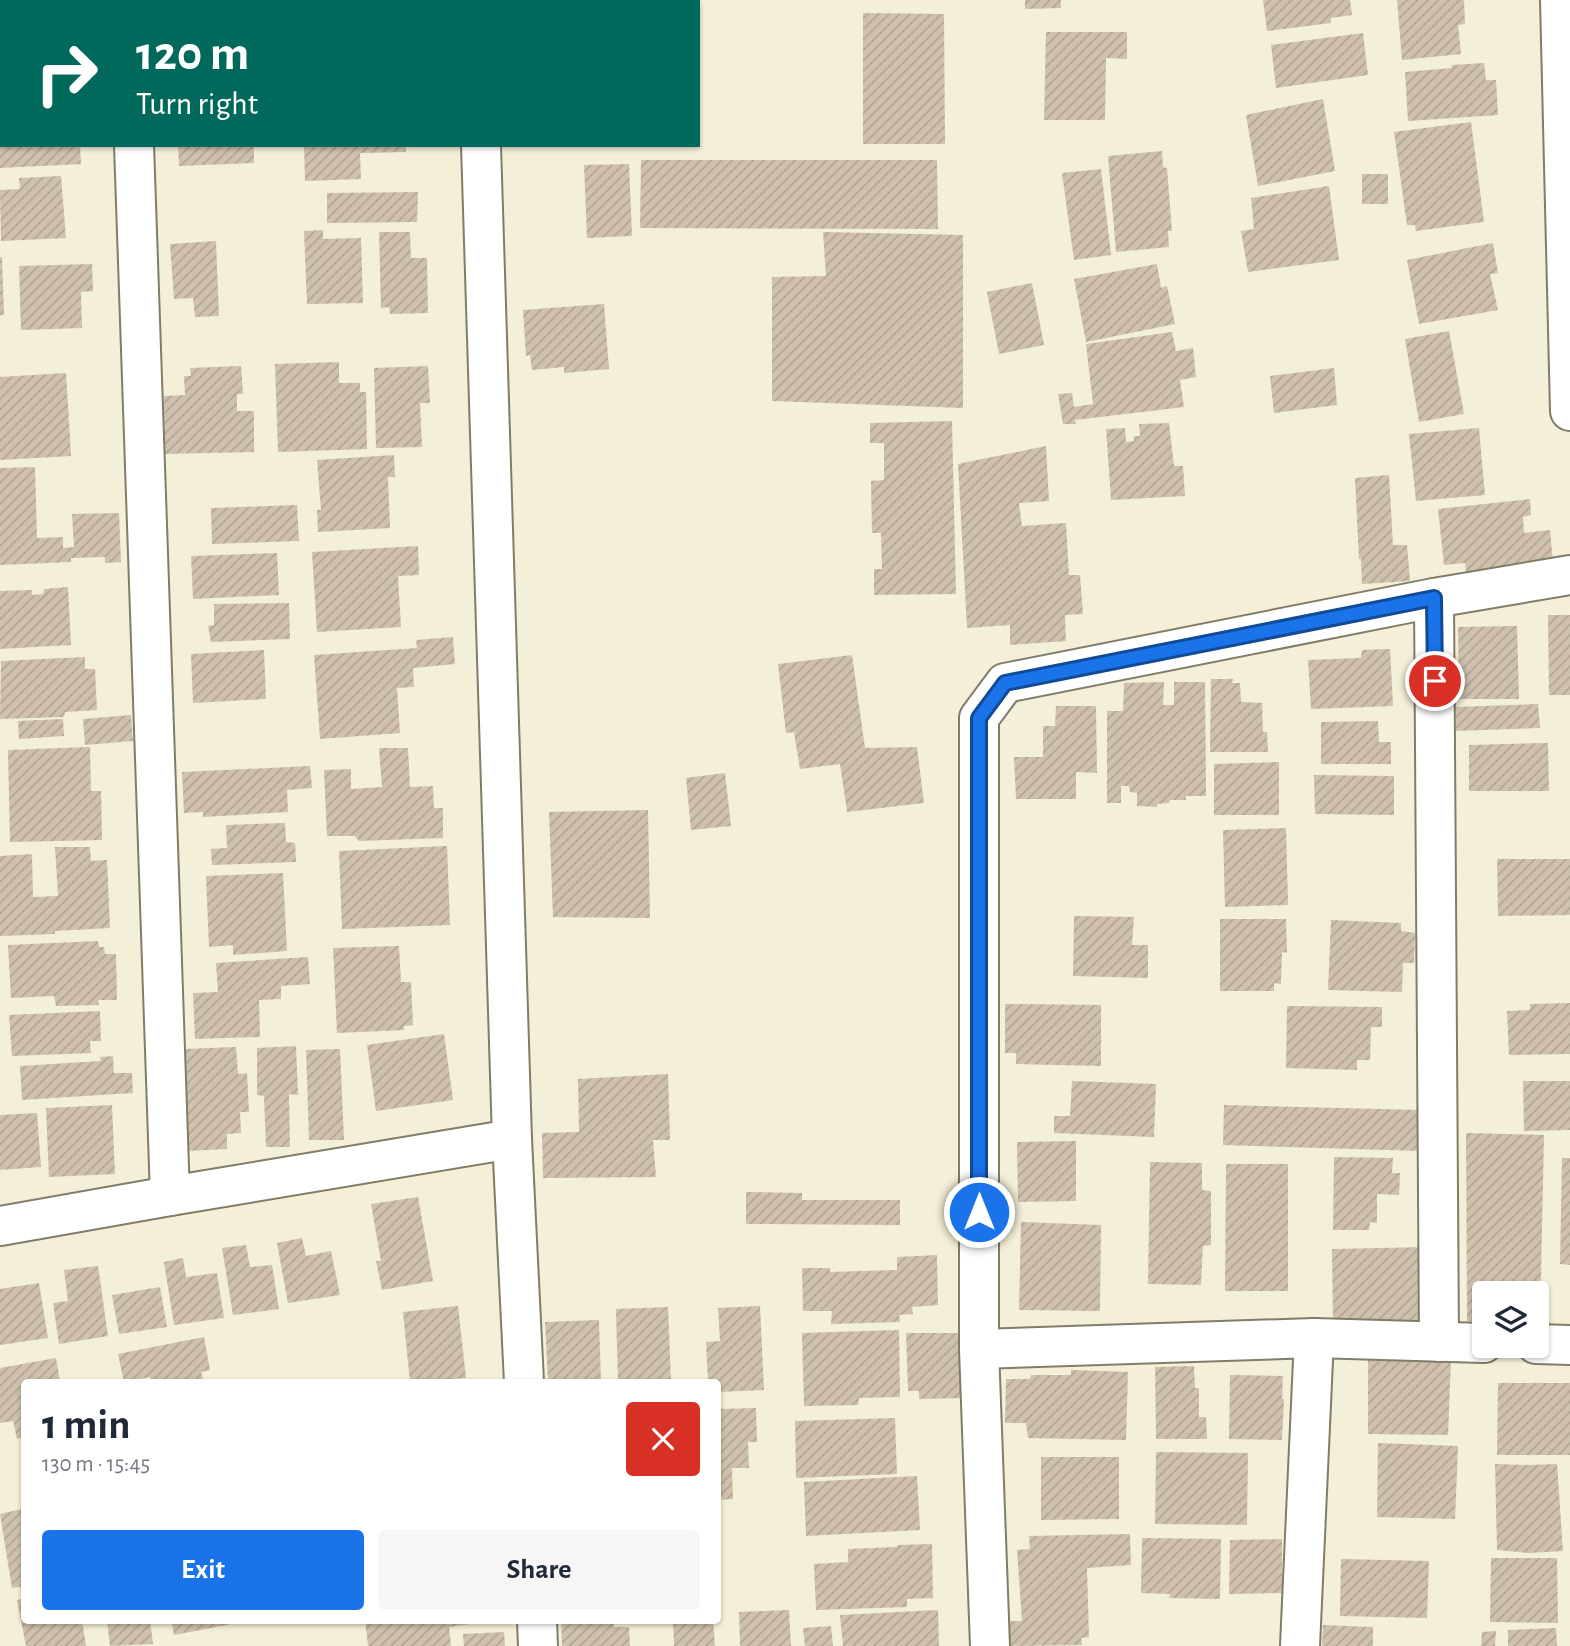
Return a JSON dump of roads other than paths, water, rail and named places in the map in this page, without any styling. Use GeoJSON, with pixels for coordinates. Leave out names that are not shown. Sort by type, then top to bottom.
{"type":"FeatureCollection","features":[{"type":"Feature","properties":{"kind":"street"},"geometry":{"type":"LineString","coordinates":[[1560,0],[1570,411]]}},
{"type":"Feature","properties":{"kind":"street"},"geometry":{"type":"LineString","coordinates":[[134,147],[170,1196]]}},
{"type":"Feature","properties":{"kind":"street"},"geometry":{"type":"LineString","coordinates":[[481,147],[512,1139],[524,1379]]}},
{"type":"Feature","properties":{"kind":"street"},"geometry":{"type":"LineString","coordinates":[[990,1646],[979,1349],[979,718],[1005,683],[1434,598],[1570,575]]}},
{"type":"Feature","properties":{"kind":"street"},"geometry":{"type":"LineString","coordinates":[[1434,598],[1439,1342]]}},
{"type":"Feature","properties":{"kind":"street"},"geometry":{"type":"LineString","coordinates":[[0,1226],[512,1139]]}},
{"type":"Feature","properties":{"kind":"street"},"geometry":{"type":"LineString","coordinates":[[979,1349],[1314,1338],[1472,1343]]}},
{"type":"Feature","properties":{"kind":"street"},"geometry":{"type":"LineString","coordinates":[[1300,1646],[1314,1338]]}},
{"type":"Feature","properties":{"kind":"street"},"geometry":{"type":"LineString","coordinates":[[1549,1344],[1570,1345]]}},
{"type":"Feature","properties":{"kind":"street"},"geometry":{"type":"LineString","coordinates":[[537,1624],[538,1646]]}}]}
